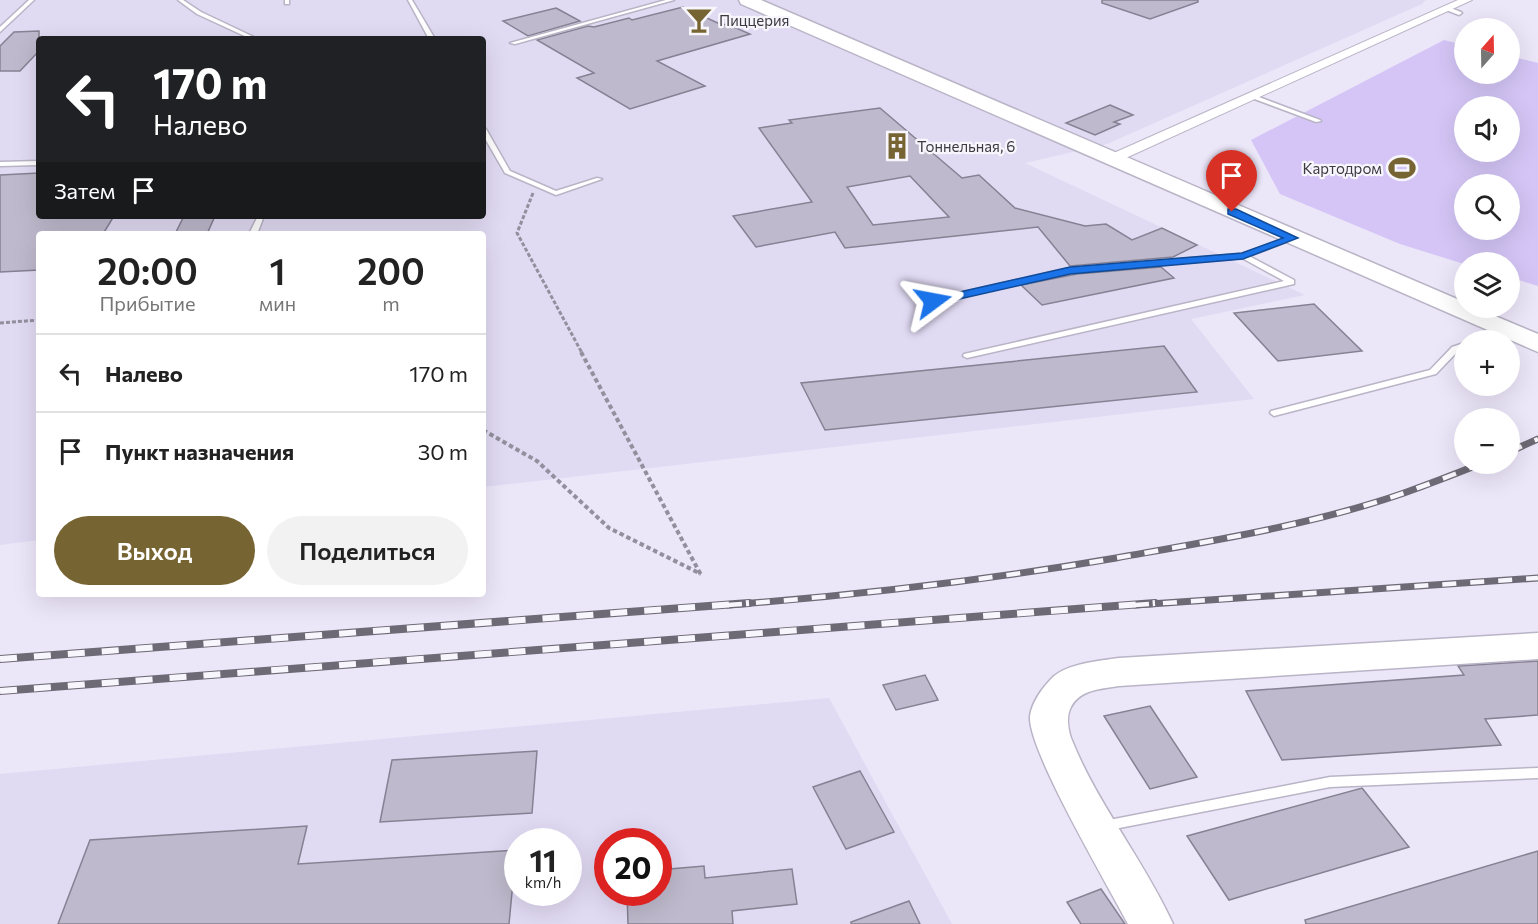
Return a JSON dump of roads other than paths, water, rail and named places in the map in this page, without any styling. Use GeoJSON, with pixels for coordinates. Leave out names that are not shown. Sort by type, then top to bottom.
{"type":"FeatureCollection","features":[{"type":"Feature","properties":{"kind":"main road"},"geometry":{"type":"LineString","coordinates":[[747,0],[1505,330]]}},
{"type":"Feature","properties":{"kind":"main road"},"geometry":{"type":"LineString","coordinates":[[1520,336],[1538,344]]}},
{"type":"Feature","properties":{"kind":"main road"},"geometry":{"type":"LineString","coordinates":[[1151,924],[1096,827],[1051,736],[1049,716],[1055,699],[1068,686],[1088,677],[1119,672],[1538,646]]}},
{"type":"Feature","properties":{"kind":"street"},"geometry":{"type":"LineString","coordinates":[[1112,159],[1251,96],[1454,11],[1467,0]]}},
{"type":"Feature","properties":{"kind":"lane"},"geometry":{"type":"LineString","coordinates":[[0,30],[32,0]]}},
{"type":"Feature","properties":{"kind":"lane"},"geometry":{"type":"LineString","coordinates":[[180,0],[199,13],[249,36]]}},
{"type":"Feature","properties":{"kind":"lane"},"geometry":{"type":"LineString","coordinates":[[410,0],[430,36]]}},
{"type":"Feature","properties":{"kind":"lane"},"geometry":{"type":"LineString","coordinates":[[513,42],[672,0]]}},
{"type":"Feature","properties":{"kind":"lane"},"geometry":{"type":"LineString","coordinates":[[1251,96],[1318,121]]}},
{"type":"Feature","properties":{"kind":"lane"},"geometry":{"type":"LineString","coordinates":[[486,134],[507,172],[556,193],[599,179]]}},
{"type":"Feature","properties":{"kind":"lane"},"geometry":{"type":"LineString","coordinates":[[0,164],[36,163]]}},
{"type":"Feature","properties":{"kind":"lane"},"geometry":{"type":"LineString","coordinates":[[933,301],[1070,270],[1243,256],[1292,238]]}},
{"type":"Feature","properties":{"kind":"lane"},"geometry":{"type":"LineString","coordinates":[[967,356],[1291,282],[1243,256]]}},
{"type":"Feature","properties":{"kind":"lane"},"geometry":{"type":"LineString","coordinates":[[1274,413],[1433,372],[1454,349]]}},
{"type":"Feature","properties":{"kind":"lane"},"geometry":{"type":"LineString","coordinates":[[1096,827],[1330,782],[1538,773]]}},
{"type":"Feature","properties":{"kind":"railway"},"geometry":{"type":"LineString","coordinates":[[1520,447],[1538,439]]}},
{"type":"Feature","properties":{"kind":"railway"},"geometry":{"type":"LineString","coordinates":[[728,605],[874,592],[1116,558],[1225,538],[1334,514],[1413,490],[1454,474]]}},
{"type":"Feature","properties":{"kind":"railway"},"geometry":{"type":"LineString","coordinates":[[1135,605],[1538,578]]}},
{"type":"Feature","properties":{"kind":"railway"},"geometry":{"type":"LineString","coordinates":[[0,659],[749,603]]}},
{"type":"Feature","properties":{"kind":"railway"},"geometry":{"type":"LineString","coordinates":[[0,691],[1155,603]]}},
{"type":"Feature","properties":{"kind":"place","name":"Пиццерия"},"geometry":{"type":"Point","coordinates":[699,20]}},
{"type":"Feature","properties":{"kind":"place","name":"Тоннельная, 6"},"geometry":{"type":"Point","coordinates":[897,146]}},
{"type":"Feature","properties":{"kind":"place","name":"Картодром"},"geometry":{"type":"Point","coordinates":[1402,168]}}]}
